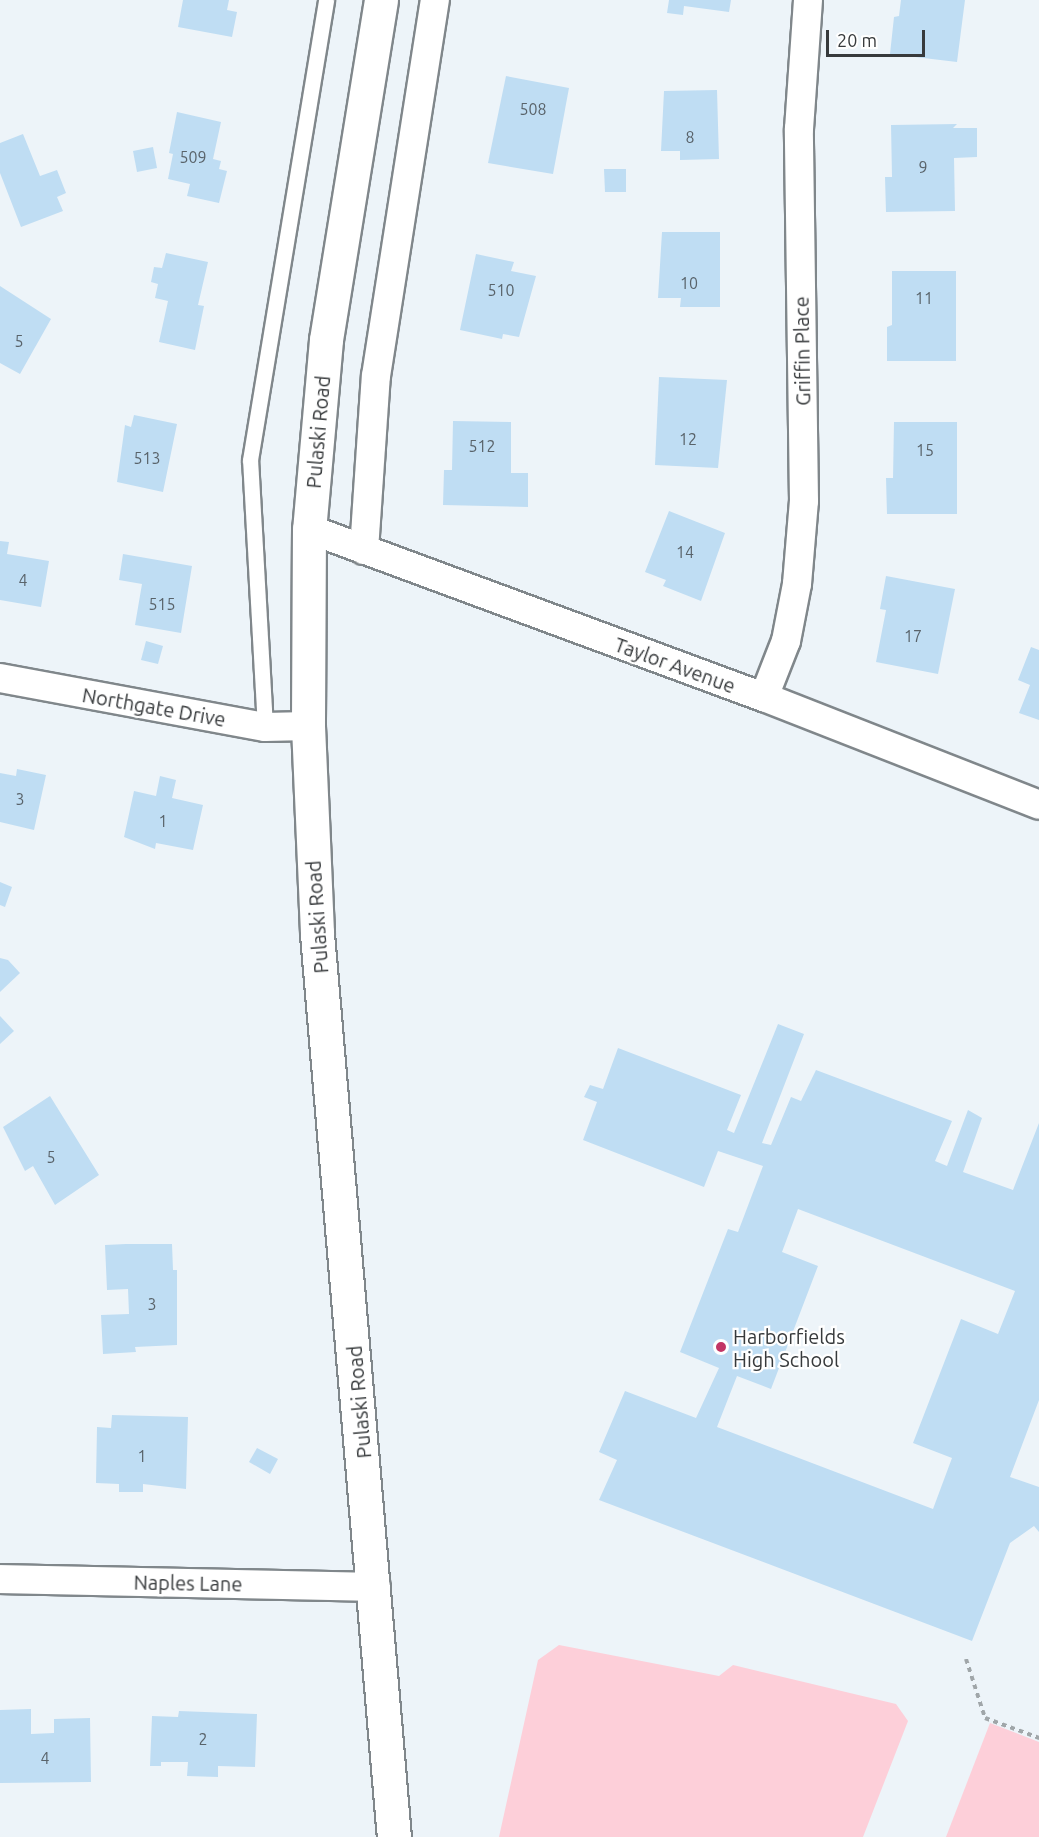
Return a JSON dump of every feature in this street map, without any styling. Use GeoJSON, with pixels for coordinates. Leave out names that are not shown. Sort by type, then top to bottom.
{"type":"FeatureCollection","features":[{"type":"Feature","properties":{"kind":"main road","name":"Pulaski Road"},"geometry":{"type":"LineString","coordinates":[[381,0],[326,340],[309,529],[308,726],[317,933],[376,1587],[394,1837]]}},
{"type":"Feature","properties":{"kind":"street"},"geometry":{"type":"LineString","coordinates":[[364,550],[376,376],[435,0]]}},
{"type":"Feature","properties":{"kind":"street","name":"Griffin Place"},"geometry":{"type":"LineString","coordinates":[[764,697],[786,641],[798,584],[804,501],[799,129],[808,0]]}},
{"type":"Feature","properties":{"kind":"street","name":"Taylor Avenue"},"geometry":{"type":"LineString","coordinates":[[309,529],[764,697],[1039,805]]}},
{"type":"Feature","properties":{"kind":"street","name":"Northgate Drive"},"geometry":{"type":"LineString","coordinates":[[0,678],[265,728],[308,726]]}},
{"type":"Feature","properties":{"kind":"street","name":"Naples Lane"},"geometry":{"type":"LineString","coordinates":[[0,1580],[376,1587]]}},
{"type":"Feature","properties":{"kind":"lane"},"geometry":{"type":"LineString","coordinates":[[265,728],[250,460],[326,0]]}},
{"type":"Feature","properties":{"kind":"path"},"geometry":{"type":"LineString","coordinates":[[966,1659],[985,1718],[1039,1738]]}},
{"type":"Feature","properties":{"kind":"shaded area"},"geometry":{"type":"Polygon","coordinates":[[[559,1645],[719,1676],[733,1665],[896,1704],[908,1721],[863,1837],[499,1837],[538,1660],[559,1645]]]}},
{"type":"Feature","properties":{"kind":"shaded area"},"geometry":{"type":"Polygon","coordinates":[[[990,1723],[1039,1742],[1039,1837],[946,1837],[990,1723]]]}},
{"type":"Feature","properties":{"kind":"building"},"geometry":{"type":"Polygon","coordinates":[[[183,0],[229,0],[227,10],[237,12],[232,37],[178,27],[183,0]]]}},
{"type":"Feature","properties":{"kind":"building"},"geometry":{"type":"Polygon","coordinates":[[[669,0],[731,0],[729,12],[684,6],[683,15],[667,13],[669,0]]]}},
{"type":"Feature","properties":{"kind":"building"},"geometry":{"type":"Polygon","coordinates":[[[901,0],[965,0],[957,62],[890,54],[894,17],[899,16],[901,0]]]}},
{"type":"Feature","properties":{"kind":"building"},"geometry":{"type":"Polygon","coordinates":[[[506,76],[569,88],[553,174],[488,163],[506,76]]]}},
{"type":"Feature","properties":{"kind":"building"},"geometry":{"type":"Polygon","coordinates":[[[717,90],[719,159],[680,160],[680,151],[661,151],[664,91],[717,90]]]}},
{"type":"Feature","properties":{"kind":"building"},"geometry":{"type":"Polygon","coordinates":[[[177,112],[221,122],[213,159],[221,161],[219,169],[227,171],[219,203],[187,196],[190,184],[168,179],[173,154],[169,153],[177,112]]]}},
{"type":"Feature","properties":{"kind":"building"},"geometry":{"type":"Polygon","coordinates":[[[957,124],[953,128],[977,128],[977,157],[954,158],[955,211],[886,212],[885,177],[892,177],[891,125],[957,124]]]}},
{"type":"Feature","properties":{"kind":"building"},"geometry":{"type":"Polygon","coordinates":[[[23,134],[40,176],[57,170],[66,193],[57,197],[63,211],[21,227],[0,173],[0,143],[23,134]]]}},
{"type":"Feature","properties":{"kind":"building"},"geometry":{"type":"Polygon","coordinates":[[[153,147],[157,168],[137,172],[133,151],[153,147]]]}},
{"type":"Feature","properties":{"kind":"building"},"geometry":{"type":"Polygon","coordinates":[[[604,169],[626,169],[626,192],[605,192],[604,169]]]}},
{"type":"Feature","properties":{"kind":"building"},"geometry":{"type":"Polygon","coordinates":[[[662,232],[720,232],[720,307],[680,307],[681,298],[658,298],[662,232]]]}},
{"type":"Feature","properties":{"kind":"building"},"geometry":{"type":"Polygon","coordinates":[[[166,253],[208,262],[198,305],[204,306],[195,350],[159,342],[168,301],[155,298],[158,284],[151,282],[154,267],[162,268],[166,253]]]}},
{"type":"Feature","properties":{"kind":"building"},"geometry":{"type":"Polygon","coordinates":[[[476,254],[514,262],[511,271],[536,276],[519,337],[503,334],[502,339],[460,330],[476,254]]]}},
{"type":"Feature","properties":{"kind":"building"},"geometry":{"type":"Polygon","coordinates":[[[892,271],[956,271],[956,361],[887,361],[887,327],[892,325],[892,271]]]}},
{"type":"Feature","properties":{"kind":"building"},"geometry":{"type":"Polygon","coordinates":[[[0,286],[51,319],[20,374],[0,363],[0,286]]]}},
{"type":"Feature","properties":{"kind":"building"},"geometry":{"type":"Polygon","coordinates":[[[659,377],[727,380],[718,468],[655,465],[659,377]]]}},
{"type":"Feature","properties":{"kind":"building"},"geometry":{"type":"Polygon","coordinates":[[[134,415],[177,424],[163,492],[117,482],[125,425],[131,427],[134,415]]]}},
{"type":"Feature","properties":{"kind":"building"},"geometry":{"type":"Polygon","coordinates":[[[453,421],[511,422],[511,473],[528,473],[528,507],[443,505],[444,470],[452,470],[453,421]]]}},
{"type":"Feature","properties":{"kind":"building"},"geometry":{"type":"Polygon","coordinates":[[[894,422],[957,422],[957,514],[887,514],[886,478],[893,478],[894,422]]]}},
{"type":"Feature","properties":{"kind":"building"},"geometry":{"type":"Polygon","coordinates":[[[669,511],[725,533],[701,601],[663,586],[666,580],[645,572],[669,511]]]}},
{"type":"Feature","properties":{"kind":"building"},"geometry":{"type":"Polygon","coordinates":[[[0,541],[9,542],[7,554],[49,561],[41,607],[0,600],[0,541]]]}},
{"type":"Feature","properties":{"kind":"building"},"geometry":{"type":"Polygon","coordinates":[[[123,554],[192,566],[181,633],[135,625],[142,584],[119,580],[123,554]]]}},
{"type":"Feature","properties":{"kind":"building"},"geometry":{"type":"Polygon","coordinates":[[[886,576],[955,589],[938,674],[876,662],[886,610],[880,609],[886,576]]]}},
{"type":"Feature","properties":{"kind":"building"},"geometry":{"type":"Polygon","coordinates":[[[146,641],[163,646],[158,664],[141,660],[146,641]]]}},
{"type":"Feature","properties":{"kind":"building"},"geometry":{"type":"Polygon","coordinates":[[[1031,647],[1039,650],[1039,720],[1019,713],[1030,685],[1018,680],[1031,647]]]}},
{"type":"Feature","properties":{"kind":"building"},"geometry":{"type":"Polygon","coordinates":[[[17,769],[46,775],[34,830],[0,822],[0,773],[16,776],[17,769]]]}},
{"type":"Feature","properties":{"kind":"building"},"geometry":{"type":"Polygon","coordinates":[[[160,776],[176,780],[172,798],[203,805],[193,850],[156,843],[155,849],[124,837],[134,791],[156,796],[160,776]]]}},
{"type":"Feature","properties":{"kind":"building"},"geometry":{"type":"Polygon","coordinates":[[[0,882],[12,887],[5,907],[0,905],[0,882]]]}},
{"type":"Feature","properties":{"kind":"building"},"geometry":{"type":"Polygon","coordinates":[[[0,958],[8,960],[20,973],[0,992],[0,958]]]}},
{"type":"Feature","properties":{"kind":"building"},"geometry":{"type":"Polygon","coordinates":[[[0,1016],[14,1031],[0,1044],[0,1016]]]}},
{"type":"Feature","properties":{"kind":"building"},"geometry":{"type":"Polygon","coordinates":[[[778,1024],[804,1034],[762,1143],[771,1145],[791,1097],[801,1101],[816,1070],[952,1121],[935,1161],[947,1166],[968,1110],[982,1118],[963,1172],[1013,1190],[1039,1123],[1039,1400],[1010,1477],[1039,1487],[1039,1532],[1034,1526],[1010,1543],[972,1641],[599,1500],[617,1460],[599,1452],[625,1391],[696,1418],[719,1368],[680,1352],[728,1229],[738,1232],[763,1166],[718,1151],[704,1187],[583,1140],[597,1102],[584,1097],[590,1085],[603,1089],[618,1048],[741,1095],[727,1130],[734,1133],[778,1024]],[[798,1209],[782,1252],[818,1266],[771,1389],[737,1376],[717,1427],[933,1509],[952,1458],[913,1443],[961,1319],[998,1334],[1015,1291],[798,1209]]]}},
{"type":"Feature","properties":{"kind":"building"},"geometry":{"type":"Polygon","coordinates":[[[50,1096],[99,1175],[55,1205],[33,1166],[25,1171],[3,1127],[50,1096]]]}},
{"type":"Feature","properties":{"kind":"building"},"geometry":{"type":"Polygon","coordinates":[[[172,1244],[173,1270],[177,1270],[177,1345],[135,1347],[136,1352],[103,1354],[101,1315],[129,1314],[128,1289],[107,1290],[105,1245],[172,1244]]]}},
{"type":"Feature","properties":{"kind":"building"},"geometry":{"type":"Polygon","coordinates":[[[112,1415],[188,1417],[186,1489],[143,1484],[143,1492],[119,1492],[119,1484],[96,1483],[97,1427],[111,1428],[112,1415]]]}},
{"type":"Feature","properties":{"kind":"building"},"geometry":{"type":"Polygon","coordinates":[[[257,1448],[278,1459],[270,1474],[249,1462],[257,1448]]]}},
{"type":"Feature","properties":{"kind":"building"},"geometry":{"type":"Polygon","coordinates":[[[31,1709],[31,1734],[54,1733],[54,1719],[90,1718],[91,1782],[0,1783],[0,1710],[31,1709]]]}},
{"type":"Feature","properties":{"kind":"building"},"geometry":{"type":"Polygon","coordinates":[[[179,1711],[257,1714],[255,1767],[218,1766],[218,1777],[187,1776],[188,1762],[161,1762],[161,1766],[150,1766],[152,1716],[178,1717],[179,1711]]]}},
{"type":"Feature","properties":{"kind":"place","name":"Harborfields High School"},"geometry":{"type":"Point","coordinates":[721,1347]}}]}
